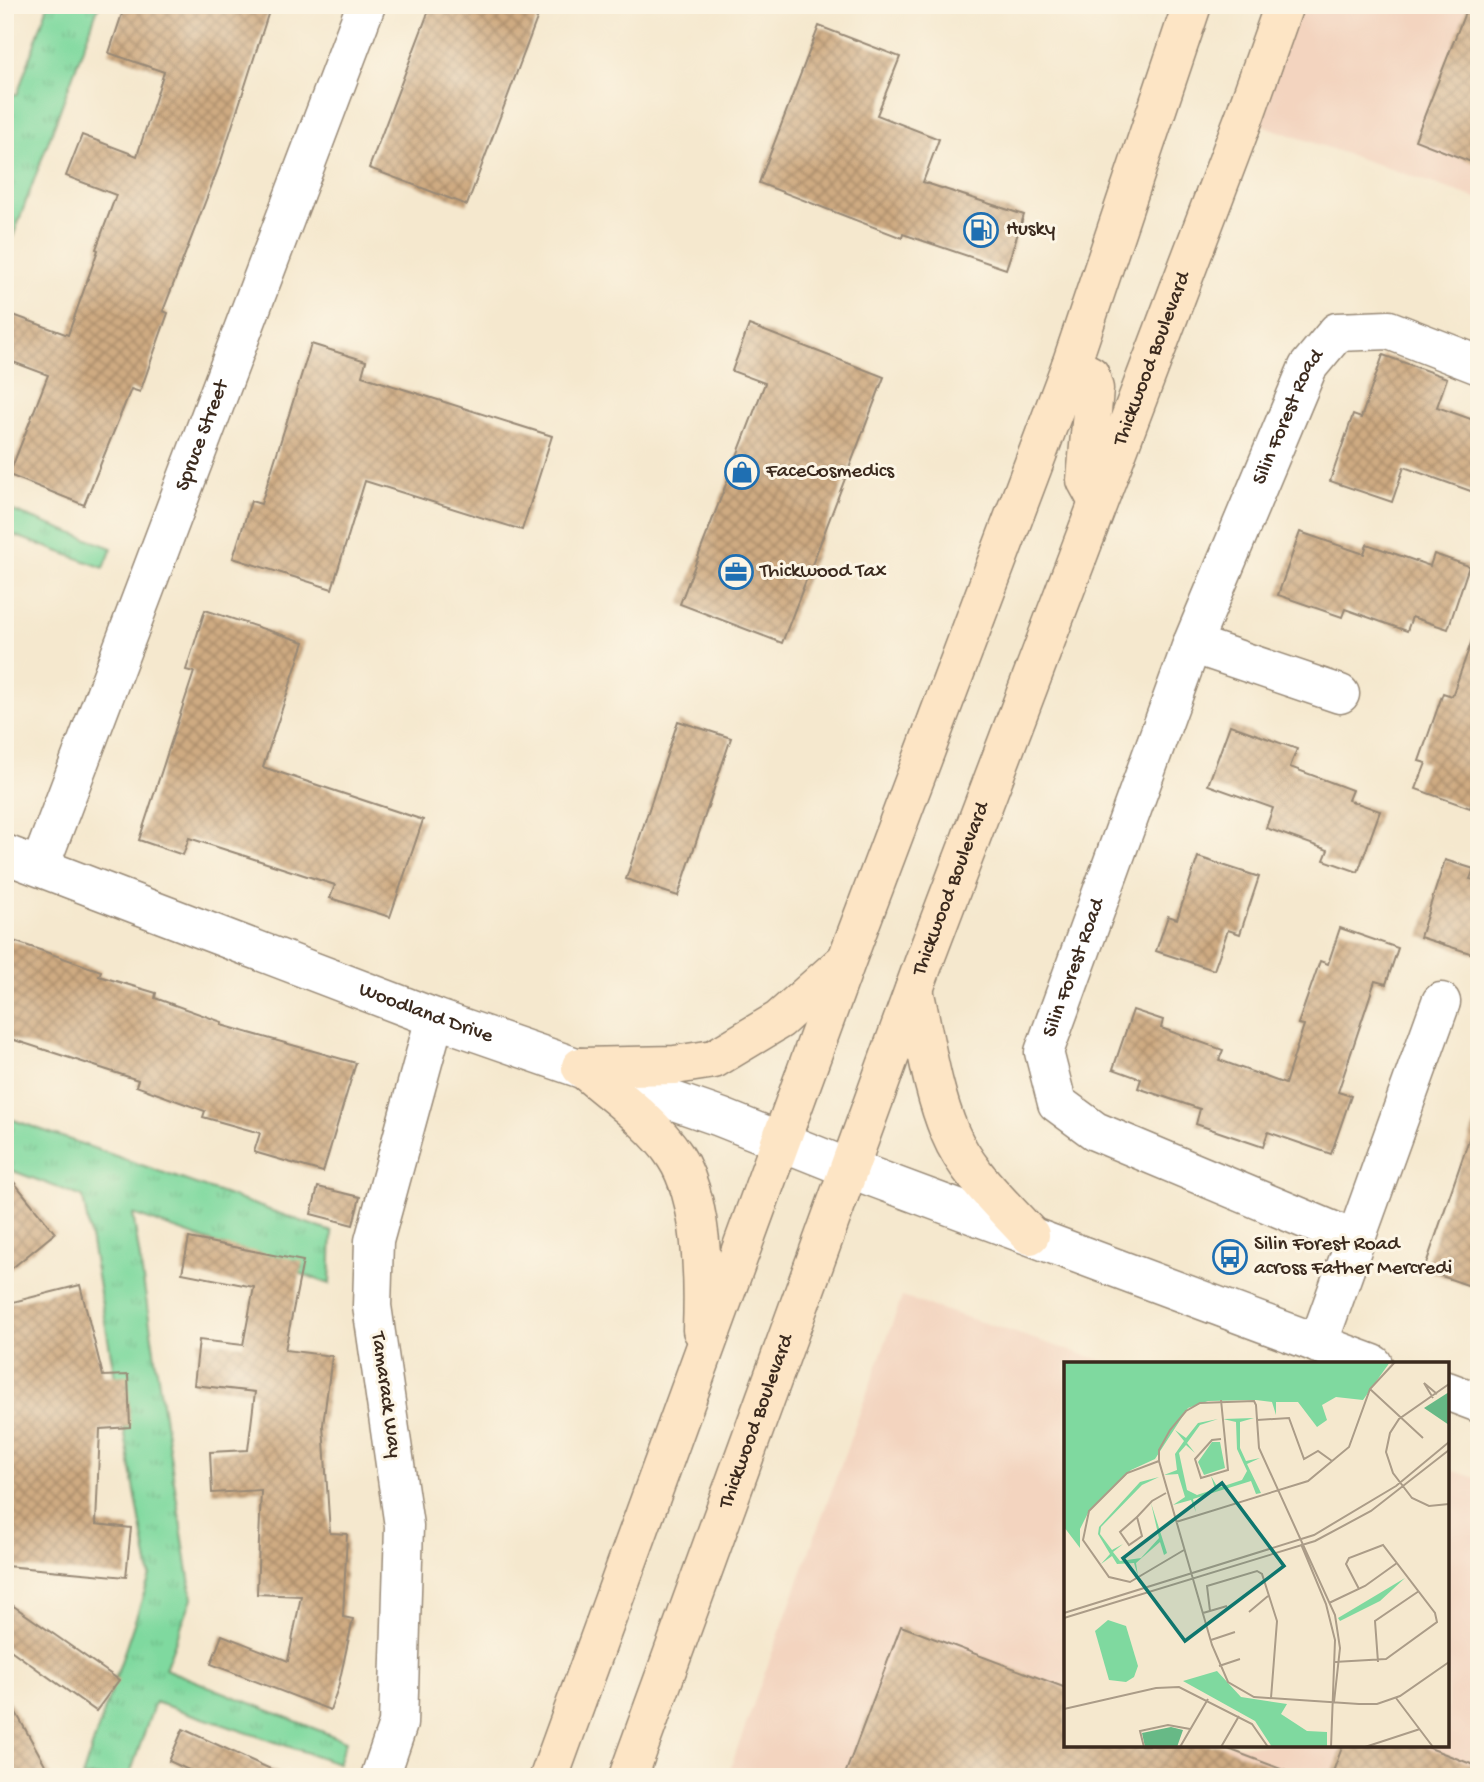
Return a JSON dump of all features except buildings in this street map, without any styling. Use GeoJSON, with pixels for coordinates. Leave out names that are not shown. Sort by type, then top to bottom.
{"type":"FeatureCollection","features":[{"type":"Feature","properties":{"kind":"main road"},"geometry":{"type":"LineString","coordinates":[[549,1777],[847,959],[1072,365],[1192,5]]}},
{"type":"Feature","properties":{"kind":"main road","name":"Thickwood Boulevard"},"geometry":{"type":"LineString","coordinates":[[628,1777],[848,1168],[1244,118],[1284,5]]}},
{"type":"Feature","properties":{"kind":"main road"},"geometry":{"type":"LineString","coordinates":[[1072,365],[1090,375],[1094,389],[1086,480],[1098,502]]}},
{"type":"Feature","properties":{"kind":"main road"},"geometry":{"type":"LineString","coordinates":[[581,1067],[675,1065],[714,1059],[779,1020],[847,959]]}},
{"type":"Feature","properties":{"kind":"main road"},"geometry":{"type":"LineString","coordinates":[[914,990],[940,1105],[950,1135],[979,1177],[1030,1235]]}},
{"type":"Feature","properties":{"kind":"main road"},"geometry":{"type":"LineString","coordinates":[[581,1067],[654,1131],[675,1155],[686,1176],[702,1248],[702,1357]]}},
{"type":"Feature","properties":{"kind":"street","name":"Spruce Street"},"geometry":{"type":"LineString","coordinates":[[23,860],[366,5]]}},
{"type":"Feature","properties":{"kind":"street","name":"Silin Forest Road"},"geometry":{"type":"LineString","coordinates":[[1355,1240],[1095,1131],[1058,1103],[1044,1052],[1192,644],[1308,367],[1337,332],[1389,330],[1479,365]]}},
{"type":"Feature","properties":{"kind":"street"},"geometry":{"type":"LineString","coordinates":[[1192,644],[1339,694]]}},
{"type":"Feature","properties":{"kind":"street","name":"Woodland Drive"},"geometry":{"type":"LineString","coordinates":[[23,860],[435,1018],[783,1140],[848,1168]]}},
{"type":"Feature","properties":{"kind":"street"},"geometry":{"type":"LineString","coordinates":[[1318,1343],[1441,1002]]}},
{"type":"Feature","properties":{"kind":"street","name":"Tamarack Way"},"geometry":{"type":"LineString","coordinates":[[380,1777],[398,1724],[404,1526],[372,1306],[374,1241],[435,1018]]}},
{"type":"Feature","properties":{"kind":"street"},"geometry":{"type":"LineString","coordinates":[[848,1168],[1368,1362]]}},
{"type":"Feature","properties":{"kind":"street"},"geometry":{"type":"LineString","coordinates":[[1449,1392],[1479,1403]]}},
{"type":"Feature","properties":{"kind":"shaded area"},"geometry":{"type":"Polygon","coordinates":[[[1284,5],[1479,5],[1479,199],[1244,119],[1284,5]]]}},
{"type":"Feature","properties":{"kind":"shaded area"},"geometry":{"type":"Polygon","coordinates":[[[902,1297],[1107,1362],[1064,1362],[1064,1747],[1449,1747],[1449,1470],[1479,1479],[1479,1777],[727,1777],[902,1297]]]}},
{"type":"Feature","properties":{"kind":"green space"},"geometry":{"type":"Polygon","coordinates":[[[48,5],[99,5],[5,258],[5,91],[17,95],[48,5]]]}},
{"type":"Feature","properties":{"kind":"green space"},"geometry":{"type":"Polygon","coordinates":[[[5,508],[112,548],[104,568],[5,532],[5,508]]]}},
{"type":"Feature","properties":{"kind":"green space"},"geometry":{"type":"Polygon","coordinates":[[[5,1117],[332,1232],[330,1284],[133,1214],[192,1598],[165,1669],[346,1741],[338,1763],[155,1702],[129,1777],[82,1777],[150,1576],[83,1197],[5,1168],[5,1117]]]}},
{"type":"Feature","properties":{"kind":"place","name":"Husky"},"geometry":{"type":"Point","coordinates":[981,230]}},
{"type":"Feature","properties":{"kind":"place","name":"FaceCosmedics"},"geometry":{"type":"Point","coordinates":[742,472]}},
{"type":"Feature","properties":{"kind":"place","name":"Thickwood Tax"},"geometry":{"type":"Point","coordinates":[736,572]}},
{"type":"Feature","properties":{"kind":"place","name":"Silin Forest Road across Father Mercredi"},"geometry":{"type":"Point","coordinates":[1230,1257]}}]}
